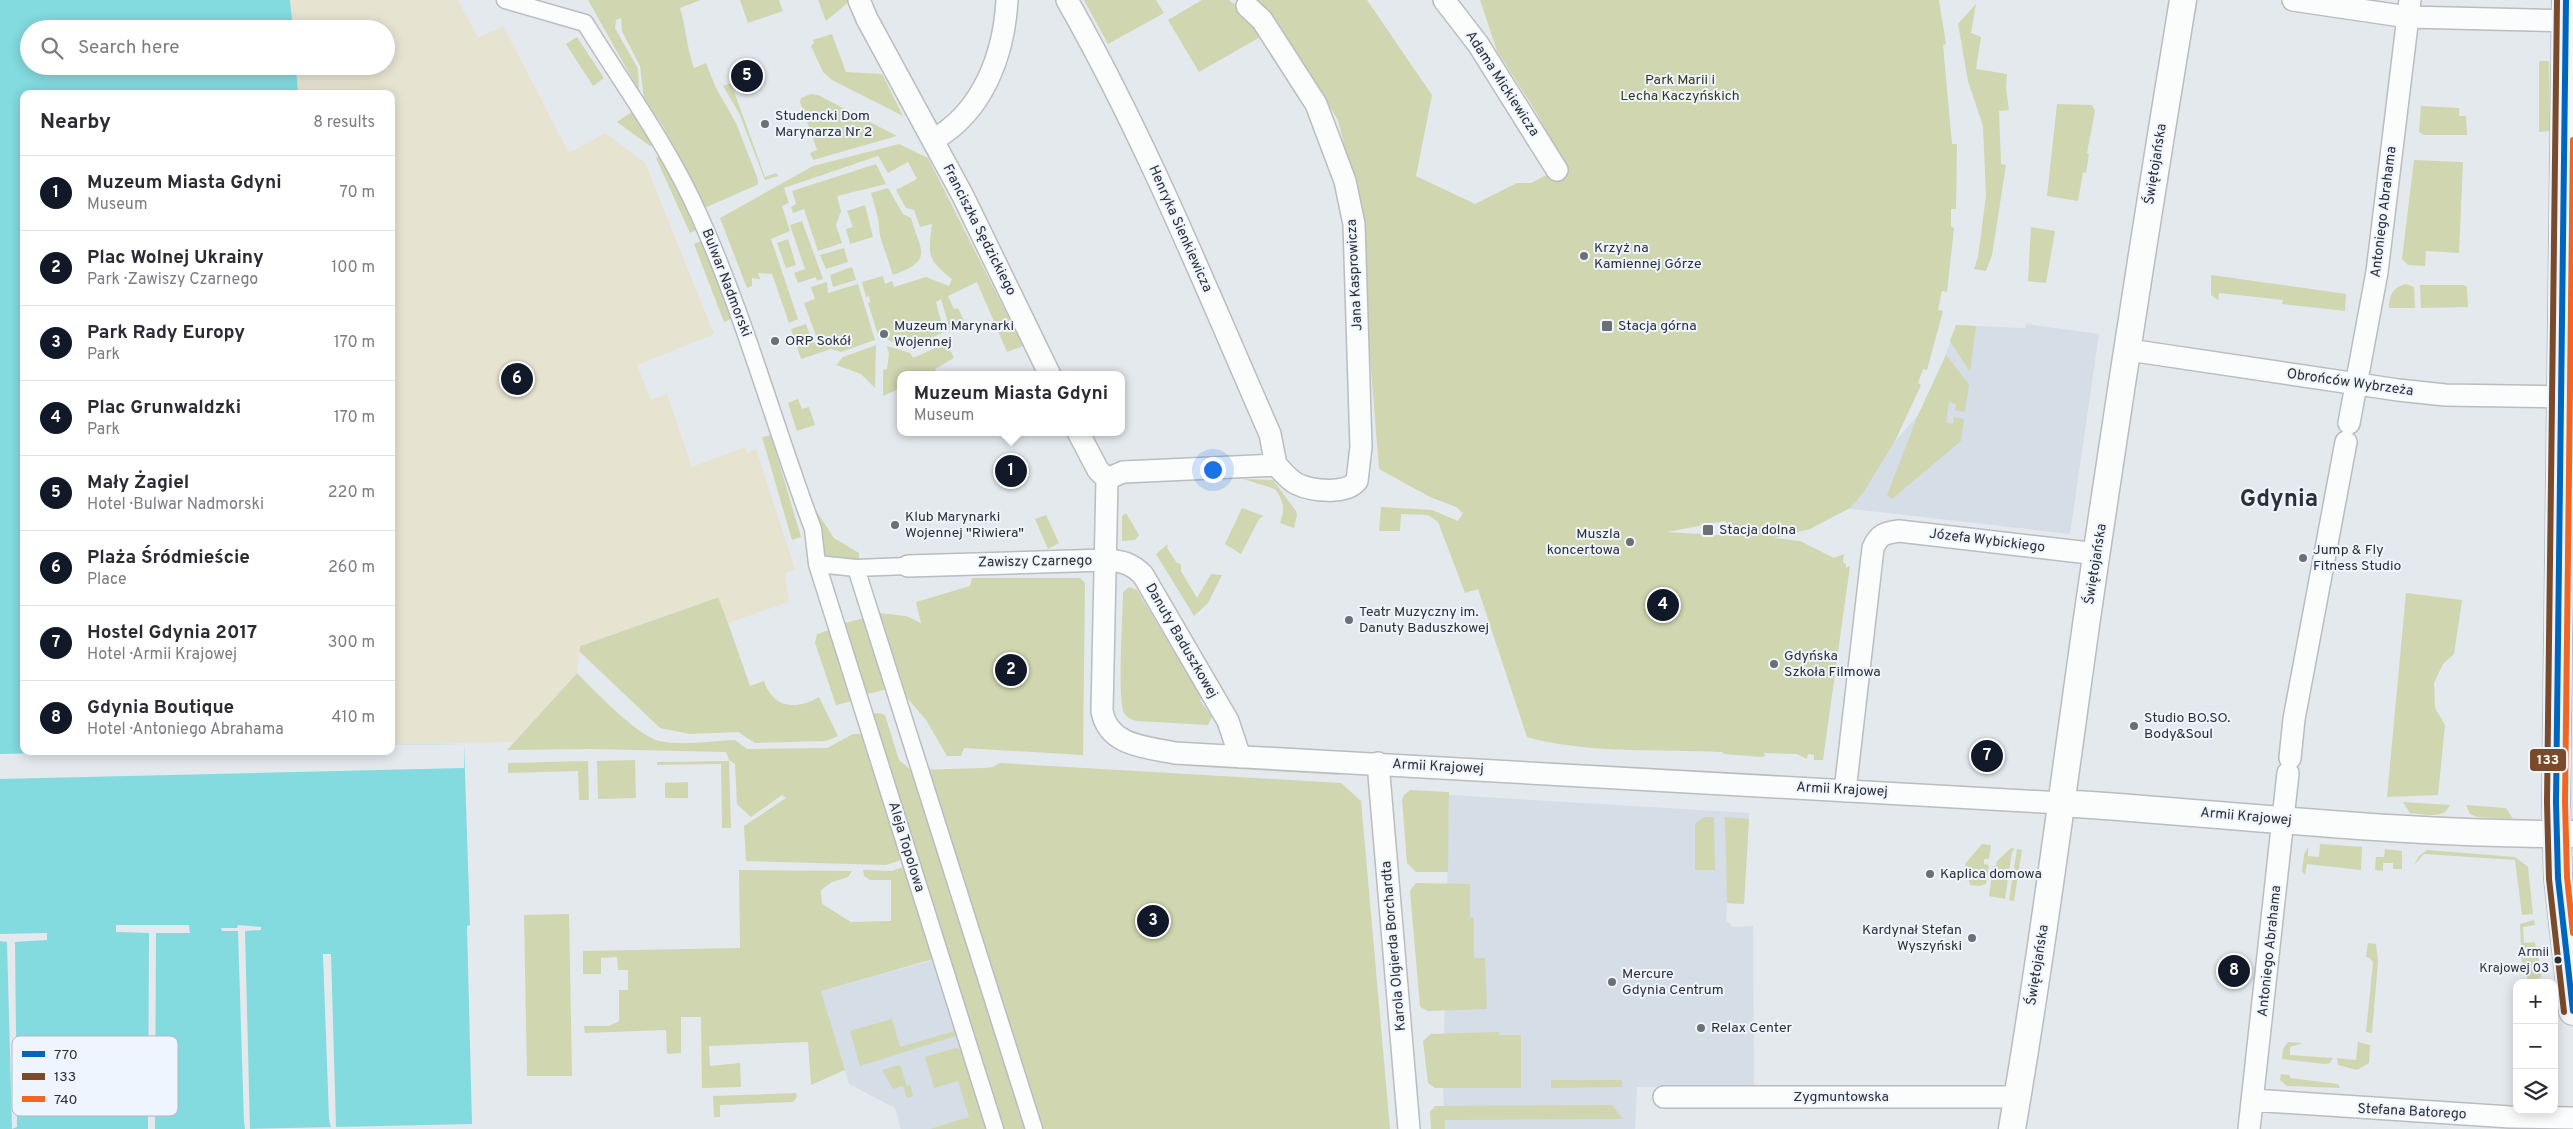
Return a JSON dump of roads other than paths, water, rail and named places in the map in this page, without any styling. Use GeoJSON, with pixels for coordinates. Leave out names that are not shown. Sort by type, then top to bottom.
{"type":"FeatureCollection","features":[{"type":"Feature","properties":{"kind":"main road"},"geometry":{"type":"LineString","coordinates":[[2568,14],[2565,834],[2558,878],[2573,1011]]}},
{"type":"Feature","properties":{"kind":"street","name":"Bulwar Nadmorski"},"geometry":{"type":"LineString","coordinates":[[505,0],[585,23],[664,148],[699,214],[744,327],[813,529],[817,564]]}},
{"type":"Feature","properties":{"kind":"street","name":"Franciszka Sędzickiego"},"geometry":{"type":"LineString","coordinates":[[859,0],[866,19],[933,140],[1048,371]]}},
{"type":"Feature","properties":{"kind":"street"},"geometry":{"type":"LineString","coordinates":[[933,140],[950,131],[968,111],[992,72],[999,53],[1007,0]]}},
{"type":"Feature","properties":{"kind":"street","name":"Henryka Sienkiewicza"},"geometry":{"type":"LineString","coordinates":[[1067,0],[1097,53],[1146,151],[1270,434],[1276,465]]}},
{"type":"Feature","properties":{"kind":"street","name":"Adama Mickiewicza"},"geometry":{"type":"LineString","coordinates":[[1444,0],[1478,44],[1557,170]]}},
{"type":"Feature","properties":{"kind":"street","name":"Świętojańska"},"geometry":{"type":"LineString","coordinates":[[2012,1129],[2183,0]]}},
{"type":"Feature","properties":{"kind":"street"},"geometry":{"type":"LineString","coordinates":[[2293,0],[2409,9],[2568,14]]}},
{"type":"Feature","properties":{"kind":"street","name":"Jana Kasprowicza"},"geometry":{"type":"LineString","coordinates":[[1247,6],[1262,20],[1316,104],[1345,181],[1354,224],[1361,447],[1357,480],[1348,488],[1341,490],[1306,486],[1297,484],[1276,465]]}},
{"type":"Feature","properties":{"kind":"street","name":"Antoniego Abrahama"},"geometry":{"type":"LineString","coordinates":[[2249,1129],[2294,719],[2378,272],[2409,9]]}},
{"type":"Feature","properties":{"kind":"street","name":"Obrońców Wybrzeża"},"geometry":{"type":"LineString","coordinates":[[2129,350],[2356,384],[2445,395],[2567,397]]}},
{"type":"Feature","properties":{"kind":"street"},"geometry":{"type":"LineString","coordinates":[[1080,436],[1098,470],[1107,478],[1106,560]]}},
{"type":"Feature","properties":{"kind":"street"},"geometry":{"type":"LineString","coordinates":[[1107,478],[1123,472],[1276,465]]}},
{"type":"Feature","properties":{"kind":"street","name":"Józefa Wybickiego"},"geometry":{"type":"LineString","coordinates":[[1845,791],[1874,548],[1877,538],[1884,533],[1899,531],[2098,554]]}},
{"type":"Feature","properties":{"kind":"street","name":"Zawiszy Czarnego"},"geometry":{"type":"LineString","coordinates":[[817,564],[856,568],[1106,560],[1102,711],[1104,719],[1114,734]]}},
{"type":"Feature","properties":{"kind":"street","name":"Danuty Baduszkowej"},"geometry":{"type":"LineString","coordinates":[[1106,560],[1122,561],[1131,564],[1143,575],[1228,721],[1240,757]]}},
{"type":"Feature","properties":{"kind":"street","name":"Aleja Topolowa"},"geometry":{"type":"LineString","coordinates":[[817,564],[995,1129]]}},
{"type":"Feature","properties":{"kind":"street"},"geometry":{"type":"LineString","coordinates":[[856,568],[1034,1129]]}},
{"type":"Feature","properties":{"kind":"street","name":"Armii Krajowej"},"geometry":{"type":"LineString","coordinates":[[1114,734],[1129,743],[1175,753],[1378,763],[2061,803],[2284,819],[2565,834]]}},
{"type":"Feature","properties":{"kind":"street","name":"Karola Olgierda Borchardta"},"geometry":{"type":"LineString","coordinates":[[1378,763],[1409,1129]]}},
{"type":"Feature","properties":{"kind":"street","name":"Zygmuntowska"},"geometry":{"type":"LineString","coordinates":[[1664,1097],[2017,1097]]}},
{"type":"Feature","properties":{"kind":"street","name":"Stefana Batorego"},"geometry":{"type":"LineString","coordinates":[[2252,1100],[2530,1118],[2573,1118]]}},
{"type":"Feature","properties":{"kind":"water"},"geometry":{"type":"Polygon","coordinates":[[[0,0],[290,0],[292,20],[20,20],[20,75],[297,75],[298,90],[20,90],[20,755],[395,755],[395,745],[464,744],[470,925],[467,926],[472,1124],[242,1129],[0,1129],[0,0]]]}},
{"type":"Feature","properties":{"kind":"place","name":"Mały Żagiel"},"geometry":{"type":"Point","coordinates":[747,76]}},
{"type":"Feature","properties":{"kind":"place","name":"Studencki Dom Marynarza Nr 2"},"geometry":{"type":"Point","coordinates":[765,124]}},
{"type":"Feature","properties":{"kind":"place","name":"Krzyż na Kamiennej Górze"},"geometry":{"type":"Point","coordinates":[1584,256]}},
{"type":"Feature","properties":{"kind":"place","name":"Stacja górna"},"geometry":{"type":"Point","coordinates":[1607,326]}},
{"type":"Feature","properties":{"kind":"place","name":"Muzeum Marynarki Wojennej"},"geometry":{"type":"Point","coordinates":[884,334]}},
{"type":"Feature","properties":{"kind":"place","name":"ORP Sokół"},"geometry":{"type":"Point","coordinates":[775,341]}},
{"type":"Feature","properties":{"kind":"place","name":"Plaża Śródmieście"},"geometry":{"type":"Point","coordinates":[517,379]}},
{"type":"Feature","properties":{"kind":"place","name":"Muzeum Miasta Gdyni"},"geometry":{"type":"Point","coordinates":[1011,471]}},
{"type":"Feature","properties":{"kind":"place","name":"Klub Marynarki Wojennej \"Riwiera\""},"geometry":{"type":"Point","coordinates":[895,525]}},
{"type":"Feature","properties":{"kind":"place","name":"Stacja dolna"},"geometry":{"type":"Point","coordinates":[1708,530]}},
{"type":"Feature","properties":{"kind":"place","name":"Muszla koncertowa"},"geometry":{"type":"Point","coordinates":[1630,542]}},
{"type":"Feature","properties":{"kind":"place","name":"Jump & Fly Fitness Studio"},"geometry":{"type":"Point","coordinates":[2303,558]}},
{"type":"Feature","properties":{"kind":"place","name":"Plac Grunwaldzki"},"geometry":{"type":"Point","coordinates":[1663,605]}},
{"type":"Feature","properties":{"kind":"place","name":"Teatr Muzyczny im. Danuty Baduszkowej"},"geometry":{"type":"Point","coordinates":[1349,620]}},
{"type":"Feature","properties":{"kind":"place","name":"Gdyńska Szkoła Filmowa"},"geometry":{"type":"Point","coordinates":[1774,664]}},
{"type":"Feature","properties":{"kind":"place","name":"Plac Wolnej Ukrainy"},"geometry":{"type":"Point","coordinates":[1011,670]}},
{"type":"Feature","properties":{"kind":"place","name":"Studio BO.SO. Body&Soul"},"geometry":{"type":"Point","coordinates":[2134,726]}},
{"type":"Feature","properties":{"kind":"place","name":"Hostel Gdynia 2017"},"geometry":{"type":"Point","coordinates":[1987,756]}},
{"type":"Feature","properties":{"kind":"place","name":"Kaplica domowa"},"geometry":{"type":"Point","coordinates":[1930,874]}},
{"type":"Feature","properties":{"kind":"place","name":"Park Rady Europy"},"geometry":{"type":"Point","coordinates":[1153,921]}},
{"type":"Feature","properties":{"kind":"place","name":"Kardynał Stefan Wyszyński"},"geometry":{"type":"Point","coordinates":[1972,938]}},
{"type":"Feature","properties":{"kind":"place","name":"Armii Krajowej 03"},"geometry":{"type":"Point","coordinates":[2558,960]}},
{"type":"Feature","properties":{"kind":"place","name":"Gdynia Boutique"},"geometry":{"type":"Point","coordinates":[2234,971]}},
{"type":"Feature","properties":{"kind":"place","name":"Mercure Gdynia Centrum"},"geometry":{"type":"Point","coordinates":[1612,982]}},
{"type":"Feature","properties":{"kind":"place","name":"Relax Center"},"geometry":{"type":"Point","coordinates":[1701,1028]}},
{"type":"Feature","properties":{"kind":"district","name":"Gdynia"},"geometry":{"type":"Point","coordinates":[2279,500]}},
{"type":"Feature","properties":{"kind":"park label","name":"Park Marii i Lecha Kaczyńskich"},"geometry":{"type":"Point","coordinates":[1680,88]}}]}
